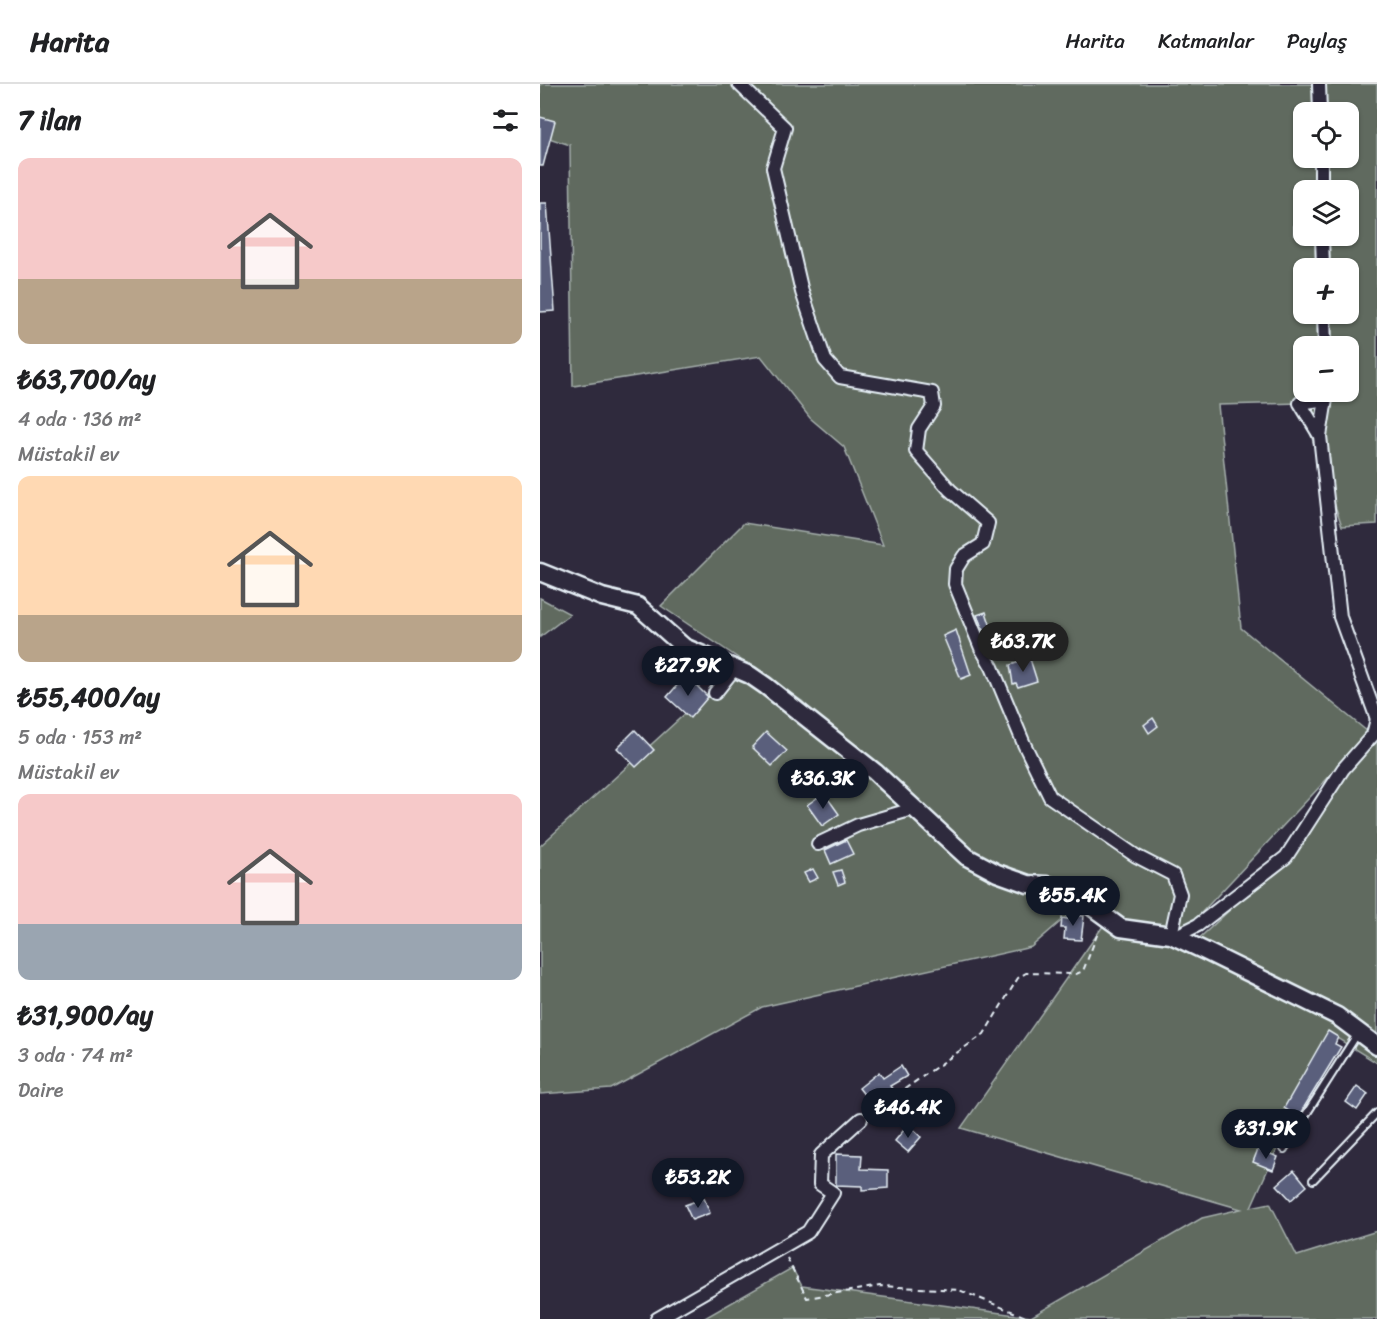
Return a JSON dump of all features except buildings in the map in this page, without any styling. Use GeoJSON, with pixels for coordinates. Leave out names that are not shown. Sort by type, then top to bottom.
{"type":"FeatureCollection","features":[{"type":"Feature","properties":{"kind":"street"},"geometry":{"type":"LineString","coordinates":[[739,84],[785,128],[773,168],[802,292],[825,360],[840,377],[932,393],[934,406],[919,429],[916,451],[950,490],[988,523],[983,544],[964,556],[956,569],[955,584],[981,648],[992,667],[1024,744],[1050,797],[1136,856],[1173,875],[1180,894],[1172,936]]}},
{"type":"Feature","properties":{"kind":"street"},"geometry":{"type":"LineString","coordinates":[[1319,84],[1320,102]]}},
{"type":"Feature","properties":{"kind":"street"},"geometry":{"type":"LineString","coordinates":[[1303,402],[1300,403],[1320,436]]}},
{"type":"Feature","properties":{"kind":"street"},"geometry":{"type":"LineString","coordinates":[[1172,936],[1198,925],[1286,857],[1343,769],[1373,735],[1377,719],[1343,627],[1336,598],[1320,436],[1325,402]]}},
{"type":"Feature","properties":{"kind":"street"},"geometry":{"type":"LineString","coordinates":[[540,572],[602,597],[638,606],[684,647],[735,669],[766,686],[807,721],[838,742],[967,857],[997,873],[1028,884],[1048,885],[1073,893],[1121,928],[1172,936],[1337,1016],[1377,1046]]}},
{"type":"Feature","properties":{"kind":"street"},"geometry":{"type":"LineString","coordinates":[[715,693],[735,669]]}},
{"type":"Feature","properties":{"kind":"street"},"geometry":{"type":"LineString","coordinates":[[818,844],[858,825],[913,809]]}},
{"type":"Feature","properties":{"kind":"street"},"geometry":{"type":"LineString","coordinates":[[657,1319],[808,1232],[833,1193],[820,1184],[821,1155],[861,1119]]}},
{"type":"Feature","properties":{"kind":"lane"},"geometry":{"type":"LineString","coordinates":[[1284,1149],[1358,1032]]}},
{"type":"Feature","properties":{"kind":"lane"},"geometry":{"type":"LineString","coordinates":[[1313,1180],[1377,1113]]}},
{"type":"Feature","properties":{"kind":"path"},"geometry":{"type":"LineString","coordinates":[[861,1119],[984,1034],[1018,978],[1026,973],[1076,974],[1083,971],[1097,931],[1108,918]]}},
{"type":"Feature","properties":{"kind":"path"},"geometry":{"type":"LineString","coordinates":[[782,1247],[807,1298],[880,1286],[959,1290],[1031,1319]]}},
{"type":"Feature","properties":{"kind":"green space"},"geometry":{"type":"Polygon","coordinates":[[[540,84],[1377,84],[1377,524],[1342,526],[1300,403],[1218,405],[1241,628],[1368,732],[1377,719],[1377,1063],[1329,1033],[1251,1207],[1270,1203],[1297,1256],[1377,1231],[1377,1319],[703,1319],[792,1268],[802,1286],[1031,1317],[1202,1218],[1241,1209],[961,1128],[1108,919],[986,867],[1068,915],[1031,947],[762,1007],[611,1089],[540,1094],[540,846],[734,669],[880,779],[802,701],[661,606],[744,523],[883,545],[844,447],[810,418],[761,356],[573,386],[570,145],[540,135],[540,84]],[[1357,747],[1187,928],[1112,920],[1229,969],[1192,945],[1278,865],[1357,747]]]}},
{"type":"Feature","properties":{"kind":"green space"},"geometry":{"type":"Polygon","coordinates":[[[540,598],[570,614],[540,637],[540,598]]]}}]}
